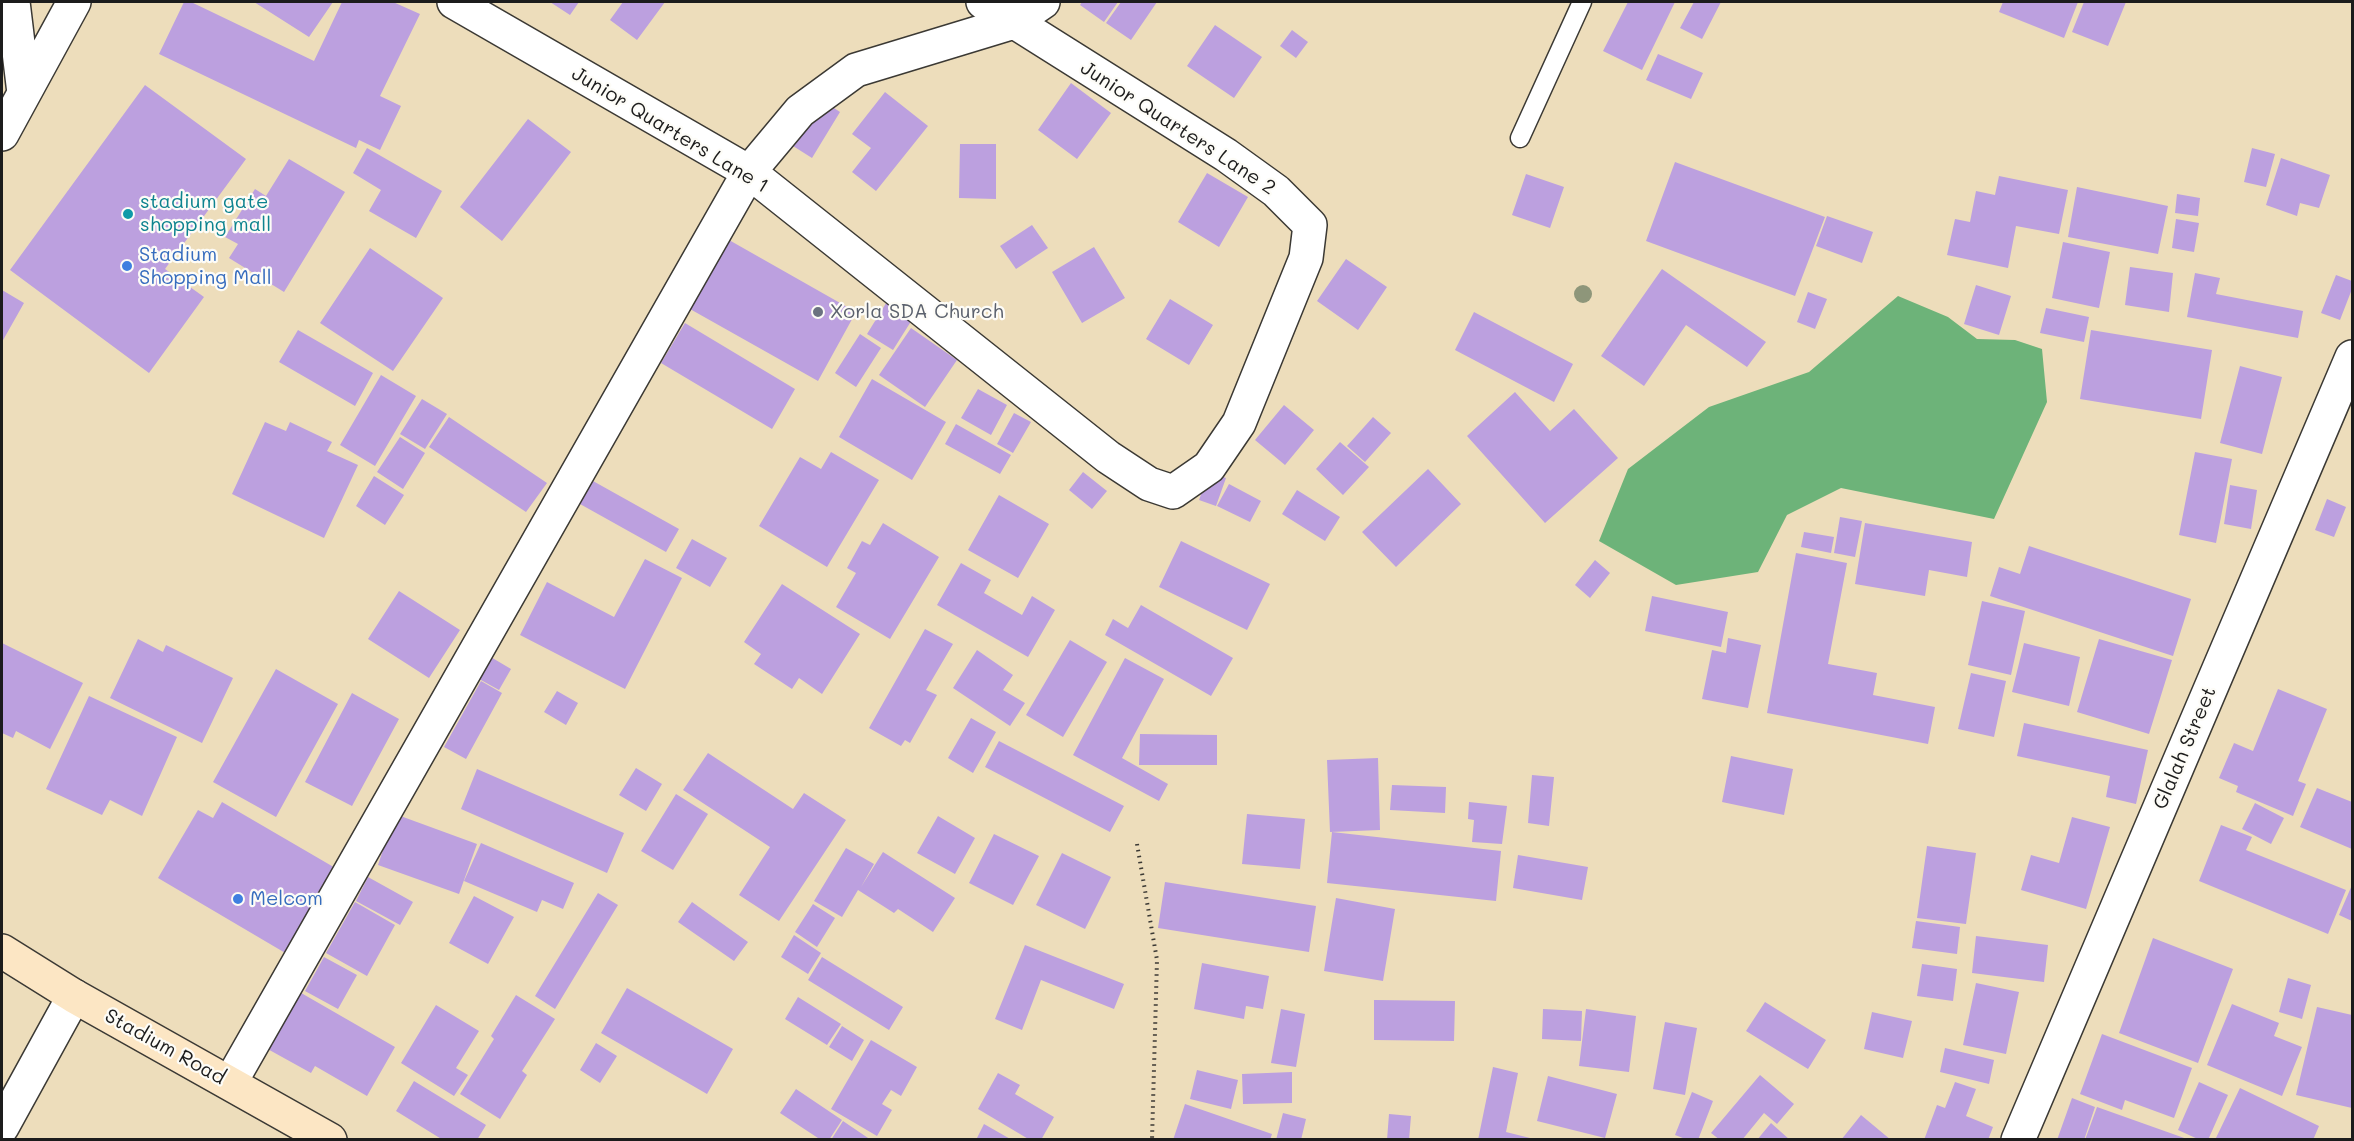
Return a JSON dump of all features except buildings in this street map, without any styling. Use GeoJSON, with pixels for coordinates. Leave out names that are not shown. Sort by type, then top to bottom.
{"type":"FeatureCollection","features":[{"type":"Feature","properties":{"kind":"main road","name":"Stadium Road"},"geometry":{"type":"LineString","coordinates":[[2,951],[74,996],[330,1140]]}},
{"type":"Feature","properties":{"kind":"street"},"geometry":{"type":"LineString","coordinates":[[13,2],[24,93]]}},
{"type":"Feature","properties":{"kind":"street"},"geometry":{"type":"LineString","coordinates":[[2,134],[74,2]]}},
{"type":"Feature","properties":{"kind":"street","name":"Junior Quarters Lane 1"},"geometry":{"type":"LineString","coordinates":[[454,2],[749,172],[1108,457],[1149,484],[1173,492],[1209,467],[1239,423]]}},
{"type":"Feature","properties":{"kind":"street","name":"Junior Quarters Lane 2"},"geometry":{"type":"LineString","coordinates":[[983,2],[1226,155],[1276,191],[1310,225],[1306,258],[1239,423]]}},
{"type":"Feature","properties":{"kind":"street"},"geometry":{"type":"LineString","coordinates":[[230,1083],[749,172],[800,111],[856,70],[1014,22],[1043,2]]}},
{"type":"Feature","properties":{"kind":"street","name":"Glalah Street"},"geometry":{"type":"LineString","coordinates":[[2018,1140],[2352,357]]}},
{"type":"Feature","properties":{"kind":"street"},"geometry":{"type":"LineString","coordinates":[[2,1127],[74,996]]}},
{"type":"Feature","properties":{"kind":"lane"},"geometry":{"type":"LineString","coordinates":[[1520,138],[1582,2]]}},
{"type":"Feature","properties":{"kind":"path"},"geometry":{"type":"LineString","coordinates":[[1137,844],[1157,960],[1152,1140]]}},
{"type":"Feature","properties":{"kind":"green space"},"geometry":{"type":"Polygon","coordinates":[[[1898,296],[1948,317],[1977,339],[2015,340],[2042,349],[2047,402],[1994,519],[1841,488],[1787,515],[1758,572],[1676,585],[1599,541],[1628,469],[1709,407],[1809,372],[1898,296]]]}},
{"type":"Feature","properties":{"kind":"place","name":"stadium gate shopping mall"},"geometry":{"type":"Point","coordinates":[128,214]}},
{"type":"Feature","properties":{"kind":"place","name":"Stadium Shopping Mall"},"geometry":{"type":"Point","coordinates":[127,266]}},
{"type":"Feature","properties":{"kind":"place","name":"Xorla SDA Church"},"geometry":{"type":"Point","coordinates":[818,312]}},
{"type":"Feature","properties":{"kind":"place","name":"Melcom"},"geometry":{"type":"Point","coordinates":[238,899]}}]}
